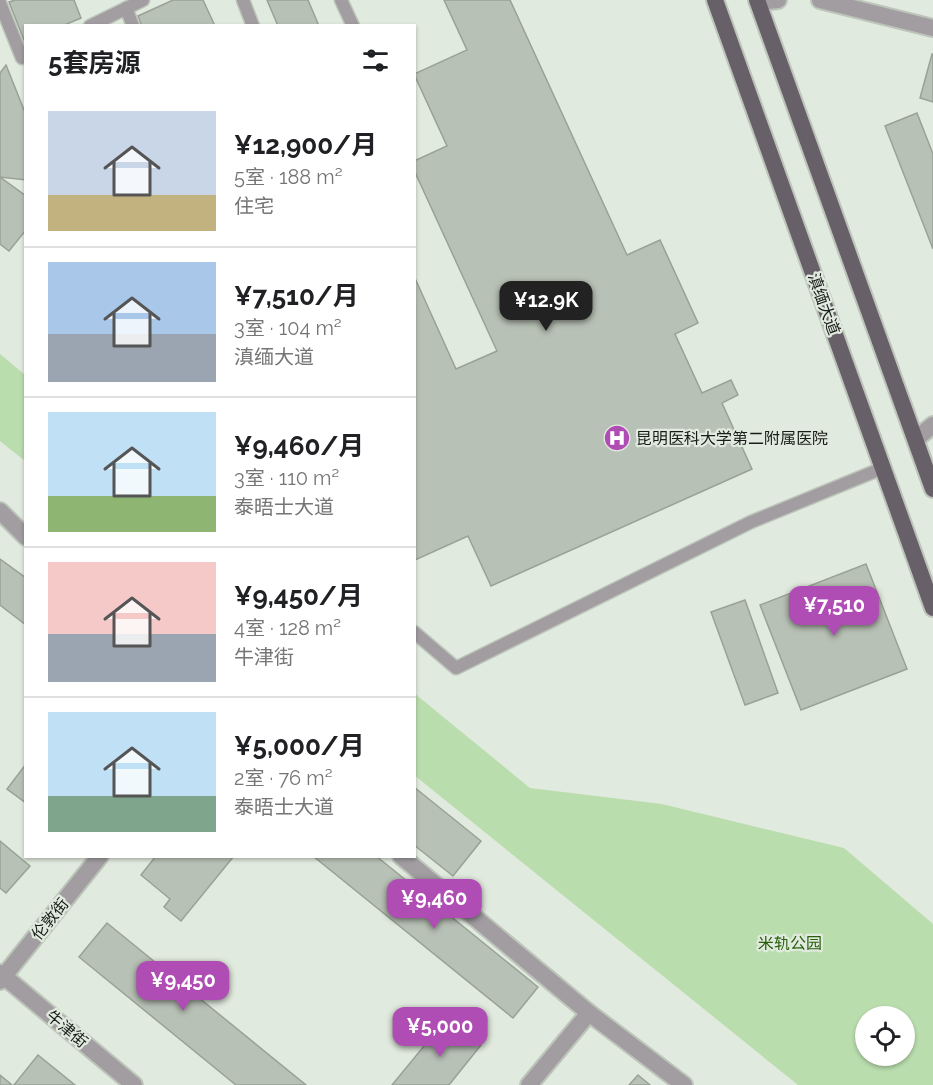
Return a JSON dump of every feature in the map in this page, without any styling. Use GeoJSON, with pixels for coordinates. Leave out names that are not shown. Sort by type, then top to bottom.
{"type":"FeatureCollection","features":[{"type":"Feature","properties":{"kind":"main road","name":"滇缅大道"},"geometry":{"type":"LineString","coordinates":[[715,0],[933,608]]}},
{"type":"Feature","properties":{"kind":"main road"},"geometry":{"type":"LineString","coordinates":[[758,1],[933,489]]}},
{"type":"Feature","properties":{"kind":"street"},"geometry":{"type":"LineString","coordinates":[[758,1],[778,0]]}},
{"type":"Feature","properties":{"kind":"street"},"geometry":{"type":"LineString","coordinates":[[820,0],[933,28]]}},
{"type":"Feature","properties":{"kind":"street"},"geometry":{"type":"LineString","coordinates":[[916,439],[933,424]]}},
{"type":"Feature","properties":{"kind":"street"},"geometry":{"type":"LineString","coordinates":[[0,511],[24,535]]}},
{"type":"Feature","properties":{"kind":"street","name":"伦敦街"},"geometry":{"type":"LineString","coordinates":[[1,977],[98,858]]}},
{"type":"Feature","properties":{"kind":"street"},"geometry":{"type":"LineString","coordinates":[[402,858],[589,1013],[684,1085]]}},
{"type":"Feature","properties":{"kind":"street","name":"牛津街"},"geometry":{"type":"LineString","coordinates":[[1,977],[134,1085]]}},
{"type":"Feature","properties":{"kind":"street"},"geometry":{"type":"LineString","coordinates":[[529,1085],[589,1013]]}},
{"type":"Feature","properties":{"kind":"lane"},"geometry":{"type":"LineString","coordinates":[[94,24],[143,0]]}},
{"type":"Feature","properties":{"kind":"lane"},"geometry":{"type":"LineString","coordinates":[[243,0],[252,24]]}},
{"type":"Feature","properties":{"kind":"lane"},"geometry":{"type":"LineString","coordinates":[[341,0],[352,24]]}},
{"type":"Feature","properties":{"kind":"lane"},"geometry":{"type":"LineString","coordinates":[[0,3],[24,60]]}},
{"type":"Feature","properties":{"kind":"lane"},"geometry":{"type":"LineString","coordinates":[[126,8],[132,24]]}},
{"type":"Feature","properties":{"kind":"lane"},"geometry":{"type":"LineString","coordinates":[[416,634],[456,669],[751,522],[883,468]]}},
{"type":"Feature","properties":{"kind":"green space"},"geometry":{"type":"Polygon","coordinates":[[[0,354],[24,374],[24,460],[0,441],[0,354]]]}},
{"type":"Feature","properties":{"kind":"green space","name":"米轨公园"},"geometry":{"type":"Polygon","coordinates":[[[416,695],[530,788],[662,804],[844,848],[933,924],[933,1085],[798,1085],[416,777],[416,695]]]}},
{"type":"Feature","properties":{"kind":"building"},"geometry":{"type":"Polygon","coordinates":[[[15,0],[74,0],[81,18],[67,24],[24,24],[24,40],[9,2],[15,0]]]}},
{"type":"Feature","properties":{"kind":"building"},"geometry":{"type":"Polygon","coordinates":[[[173,0],[203,0],[214,24],[141,24],[138,16],[173,0]]]}},
{"type":"Feature","properties":{"kind":"building"},"geometry":{"type":"Polygon","coordinates":[[[267,0],[308,0],[318,24],[277,24],[267,0]]]}},
{"type":"Feature","properties":{"kind":"building"},"geometry":{"type":"Polygon","coordinates":[[[444,0],[510,0],[627,255],[660,240],[698,323],[675,334],[702,393],[731,380],[738,395],[722,403],[752,469],[491,586],[468,536],[416,560],[416,280],[456,369],[497,351],[416,174],[416,160],[447,146],[416,78],[416,73],[467,50],[444,0]]]}},
{"type":"Feature","properties":{"kind":"building"},"geometry":{"type":"Polygon","coordinates":[[[933,54],[933,102],[920,98],[933,54]]]}},
{"type":"Feature","properties":{"kind":"building"},"geometry":{"type":"Polygon","coordinates":[[[6,65],[24,110],[24,180],[0,177],[0,73],[6,65]]]}},
{"type":"Feature","properties":{"kind":"building"},"geometry":{"type":"Polygon","coordinates":[[[917,113],[933,154],[933,249],[885,126],[917,113]]]}},
{"type":"Feature","properties":{"kind":"building"},"geometry":{"type":"Polygon","coordinates":[[[0,177],[24,195],[24,232],[9,251],[0,244],[0,177]]]}},
{"type":"Feature","properties":{"kind":"building"},"geometry":{"type":"Polygon","coordinates":[[[0,559],[24,577],[24,623],[0,605],[0,559]]]}},
{"type":"Feature","properties":{"kind":"building"},"geometry":{"type":"Polygon","coordinates":[[[866,564],[907,669],[801,710],[760,605],[866,564]]]}},
{"type":"Feature","properties":{"kind":"building"},"geometry":{"type":"Polygon","coordinates":[[[745,600],[778,693],[745,705],[711,612],[745,600]]]}},
{"type":"Feature","properties":{"kind":"building"},"geometry":{"type":"Polygon","coordinates":[[[24,767],[24,802],[7,789],[24,767]]]}},
{"type":"Feature","properties":{"kind":"building"},"geometry":{"type":"Polygon","coordinates":[[[416,789],[481,841],[453,876],[416,847],[416,789]]]}},
{"type":"Feature","properties":{"kind":"building"},"geometry":{"type":"Polygon","coordinates":[[[0,841],[30,866],[6,893],[0,888],[0,841]]]}},
{"type":"Feature","properties":{"kind":"building"},"geometry":{"type":"Polygon","coordinates":[[[154,858],[232,858],[181,921],[164,907],[170,899],[141,875],[154,858]]]}},
{"type":"Feature","properties":{"kind":"building"},"geometry":{"type":"Polygon","coordinates":[[[315,858],[378,858],[538,987],[513,1018],[315,858]]]}},
{"type":"Feature","properties":{"kind":"building"},"geometry":{"type":"Polygon","coordinates":[[[107,923],[306,1085],[236,1085],[79,957],[107,923]]]}},
{"type":"Feature","properties":{"kind":"building"},"geometry":{"type":"Polygon","coordinates":[[[447,1018],[481,1045],[449,1085],[392,1085],[447,1018]]]}},
{"type":"Feature","properties":{"kind":"building"},"geometry":{"type":"Polygon","coordinates":[[[38,1055],[75,1085],[14,1085],[38,1055]]]}},
{"type":"Feature","properties":{"kind":"building"},"geometry":{"type":"Polygon","coordinates":[[[0,1075],[12,1085],[0,1085],[0,1075]]]}},
{"type":"Feature","properties":{"kind":"building"},"geometry":{"type":"Polygon","coordinates":[[[638,1075],[650,1085],[629,1085],[638,1075]]]}},
{"type":"Feature","properties":{"kind":"place","name":"昆明医科大学第二附属医院"},"geometry":{"type":"Point","coordinates":[617,438]}}]}
